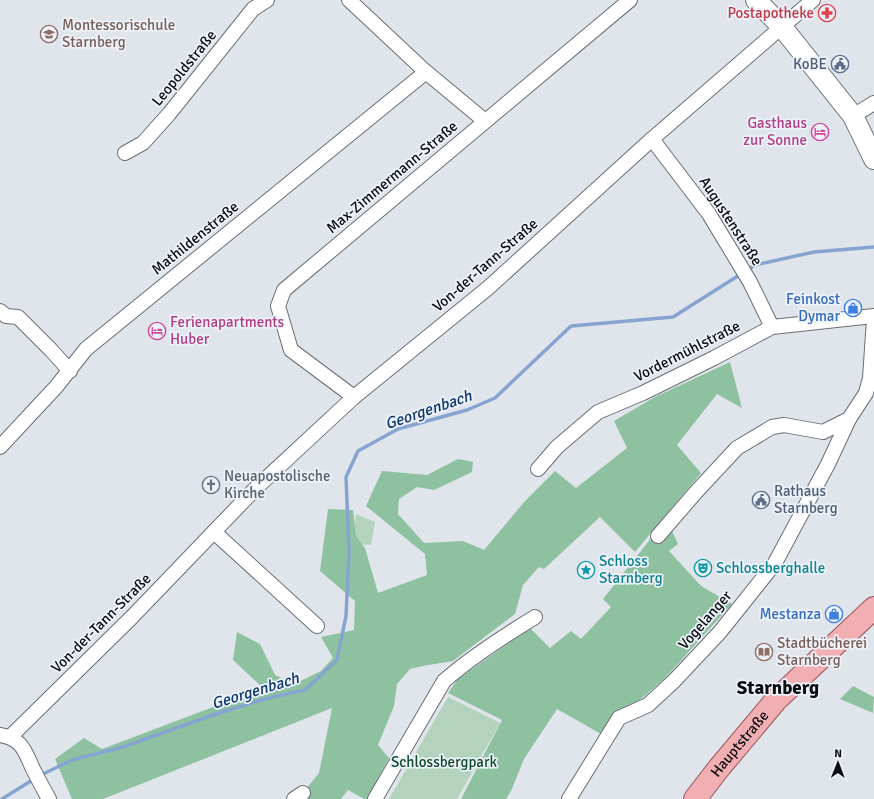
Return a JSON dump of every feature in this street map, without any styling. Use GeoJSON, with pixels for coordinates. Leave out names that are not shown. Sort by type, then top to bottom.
{"type":"FeatureCollection","features":[{"type":"Feature","properties":{"kind":"main road","name":"Hauptstraße"},"geometry":{"type":"LineString","coordinates":[[696,799],[719,768],[776,700],[874,608]]}},
{"type":"Feature","properties":{"kind":"street","name":"Leopoldstraße"},"geometry":{"type":"LineString","coordinates":[[125,153],[143,143],[169,114],[253,9],[267,0]]}},
{"type":"Feature","properties":{"kind":"street"},"geometry":{"type":"LineString","coordinates":[[349,0],[426,72],[485,121]]}},
{"type":"Feature","properties":{"kind":"street","name":"Max-Zimmermann-Straße"},"geometry":{"type":"LineString","coordinates":[[354,397],[291,350],[278,306],[284,290],[630,0]]}},
{"type":"Feature","properties":{"kind":"street"},"geometry":{"type":"LineString","coordinates":[[756,0],[782,27],[853,116],[874,159]]}},
{"type":"Feature","properties":{"kind":"street","name":"Von-der-Tann-Straße"},"geometry":{"type":"LineString","coordinates":[[5,736],[132,617],[257,487],[354,397],[488,288],[652,139],[813,0]]}},
{"type":"Feature","properties":{"kind":"street","name":"Mathildenstraße"},"geometry":{"type":"LineString","coordinates":[[0,447],[70,371],[86,349],[426,72]]}},
{"type":"Feature","properties":{"kind":"street"},"geometry":{"type":"LineString","coordinates":[[853,116],[874,103]]}},
{"type":"Feature","properties":{"kind":"street","name":"Augustenstraße"},"geometry":{"type":"LineString","coordinates":[[652,139],[709,214],[750,282],[772,327]]}},
{"type":"Feature","properties":{"kind":"street"},"geometry":{"type":"LineString","coordinates":[[0,311],[6,316],[18,317],[70,371]]}},
{"type":"Feature","properties":{"kind":"street","name":"Vordermühlstraße"},"geometry":{"type":"LineString","coordinates":[[538,469],[556,448],[598,412],[643,393],[772,327],[874,316]]}},
{"type":"Feature","properties":{"kind":"street","name":"Vogelanger"},"geometry":{"type":"LineString","coordinates":[[569,799],[619,718],[648,705],[674,680],[720,632],[775,562],[828,464],[849,419],[866,393],[870,378],[874,319]]}},
{"type":"Feature","properties":{"kind":"street"},"geometry":{"type":"LineString","coordinates":[[658,536],[737,448],[772,427],[784,425],[823,432],[849,419]]}},
{"type":"Feature","properties":{"kind":"street"},"geometry":{"type":"LineString","coordinates":[[214,532],[317,626]]}},
{"type":"Feature","properties":{"kind":"street"},"geometry":{"type":"LineString","coordinates":[[375,799],[444,681],[514,630],[535,617]]}},
{"type":"Feature","properties":{"kind":"street"},"geometry":{"type":"LineString","coordinates":[[5,736],[23,748],[49,799]]}},
{"type":"Feature","properties":{"kind":"green space"},"geometry":{"type":"Polygon","coordinates":[[[730,362],[742,408],[717,394],[677,445],[701,473],[635,552],[600,517],[544,569],[539,567],[523,585],[515,614],[453,661],[410,669],[397,684],[394,706],[378,745],[389,758],[367,799],[364,799],[348,790],[341,799],[298,799],[319,773],[332,708],[103,799],[72,799],[55,759],[84,738],[102,749],[263,688],[233,660],[237,632],[260,644],[275,675],[294,684],[321,671],[333,658],[321,637],[354,630],[355,601],[320,571],[328,509],[353,510],[356,536],[365,548],[378,593],[427,575],[425,554],[366,506],[382,471],[427,475],[458,459],[473,462],[472,472],[434,490],[417,487],[399,499],[398,514],[424,543],[463,541],[484,550],[525,501],[555,471],[576,488],[627,448],[614,421],[655,397],[730,362]]]}},
{"type":"Feature","properties":{"kind":"green space"},"geometry":{"type":"Polygon","coordinates":[[[356,514],[375,522],[371,545],[353,544],[356,514]]]}},
{"type":"Feature","properties":{"kind":"green space"},"geometry":{"type":"Polygon","coordinates":[[[670,527],[678,544],[669,551],[701,586],[732,604],[666,677],[601,734],[557,709],[524,759],[511,791],[506,799],[461,799],[502,720],[448,693],[458,679],[530,628],[550,648],[571,631],[581,639],[611,607],[603,599],[652,537],[670,527]]]}},
{"type":"Feature","properties":{"kind":"green space"},"geometry":{"type":"Polygon","coordinates":[[[853,686],[874,697],[873,713],[840,699],[853,686]]]}},
{"type":"Feature","properties":{"kind":"green space","name":"Schlossbergpark"},"geometry":{"type":"Polygon","coordinates":[[[448,697],[500,723],[457,799],[389,799],[448,697]]]}},
{"type":"Feature","properties":{"kind":"waterway","name":"Georgenbach"},"geometry":{"type":"LineString","coordinates":[[746,271],[755,265],[814,252],[874,247]]}},
{"type":"Feature","properties":{"kind":"waterway","name":"Georgenbach"},"geometry":{"type":"LineString","coordinates":[[41,775],[72,760],[123,747],[213,715],[264,699],[305,690],[337,660],[346,616],[349,552],[346,477],[358,451],[398,429],[467,410],[495,398],[571,326],[673,317],[741,274]]}},
{"type":"Feature","properties":{"kind":"waterway","name":"Georgenbach"},"geometry":{"type":"LineString","coordinates":[[2,799],[34,779]]}},
{"type":"Feature","properties":{"kind":"place","name":"Postapotheke"},"geometry":{"type":"Point","coordinates":[827,13]}},
{"type":"Feature","properties":{"kind":"place","name":"Montessorischule Starnberg"},"geometry":{"type":"Point","coordinates":[49,34]}},
{"type":"Feature","properties":{"kind":"place","name":"KoBE"},"geometry":{"type":"Point","coordinates":[840,64]}},
{"type":"Feature","properties":{"kind":"place","name":"Gasthaus zur Sonne"},"geometry":{"type":"Point","coordinates":[820,132]}},
{"type":"Feature","properties":{"kind":"place","name":"Feinkost Dymar"},"geometry":{"type":"Point","coordinates":[853,308]}},
{"type":"Feature","properties":{"kind":"place","name":"Ferienapartments Huber"},"geometry":{"type":"Point","coordinates":[157,331]}},
{"type":"Feature","properties":{"kind":"place","name":"Neuapostolische Kirche"},"geometry":{"type":"Point","coordinates":[211,485]}},
{"type":"Feature","properties":{"kind":"place","name":"Rathaus Starnberg"},"geometry":{"type":"Point","coordinates":[761,500]}},
{"type":"Feature","properties":{"kind":"place","name":"Schlossberghalle"},"geometry":{"type":"Point","coordinates":[703,568]}},
{"type":"Feature","properties":{"kind":"place","name":"Schloss Starnberg"},"geometry":{"type":"Point","coordinates":[586,570]}},
{"type":"Feature","properties":{"kind":"place","name":"Mestanza"},"geometry":{"type":"Point","coordinates":[834,614]}},
{"type":"Feature","properties":{"kind":"place","name":"Stadtbücherei Starnberg"},"geometry":{"type":"Point","coordinates":[764,652]}},
{"type":"Feature","properties":{"kind":"district","name":"Starnberg"},"geometry":{"type":"Point","coordinates":[778,687]}}]}
